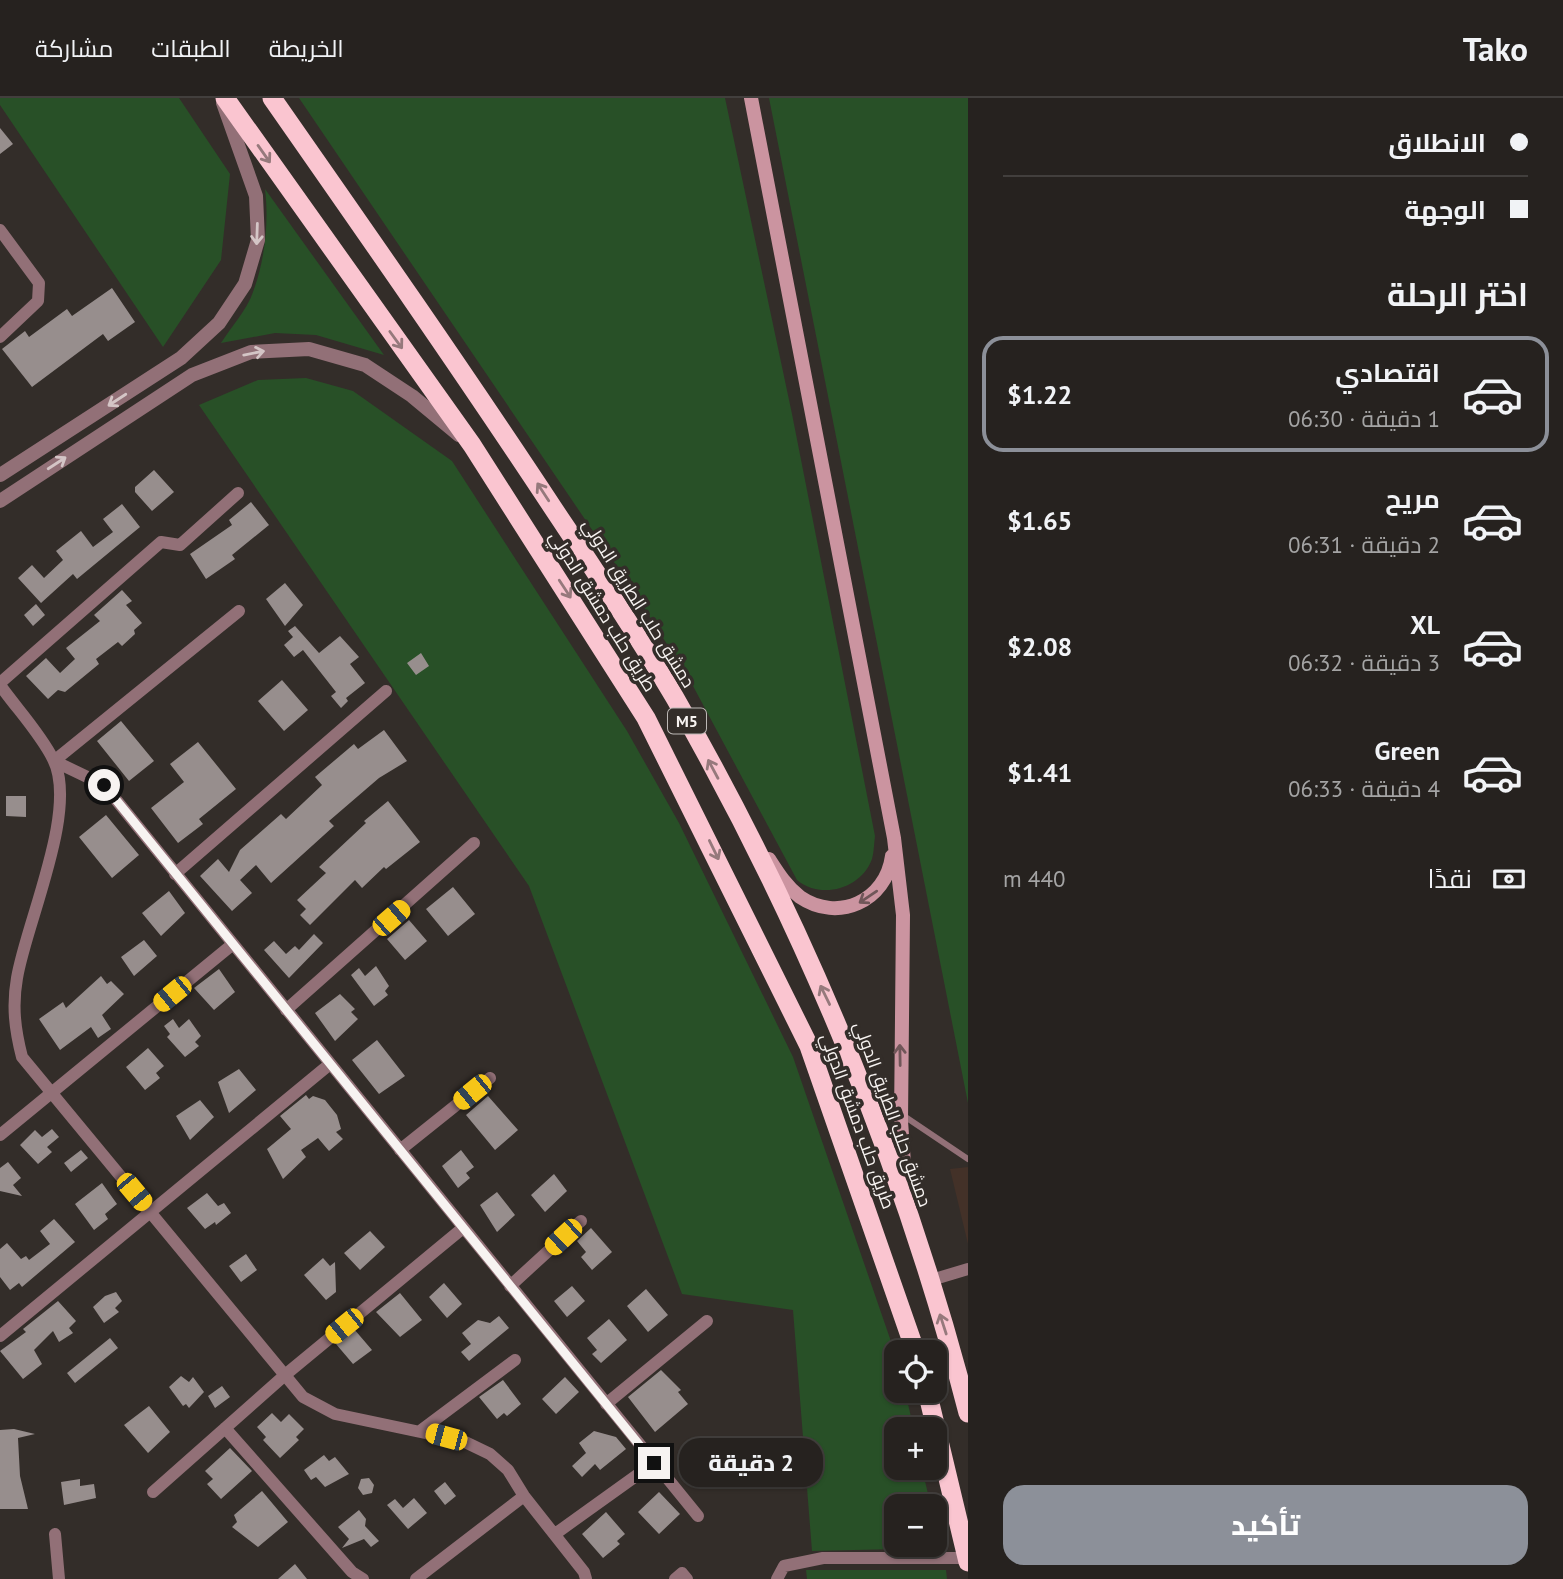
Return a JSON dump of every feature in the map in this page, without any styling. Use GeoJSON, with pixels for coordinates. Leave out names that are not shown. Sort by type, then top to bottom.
{"type":"FeatureCollection","features":[{"type":"Feature","properties":{"kind":"highway","name":"طريق حلب دمشق الدولي"},"geometry":{"type":"LineString","coordinates":[[223,98],[472,446],[646,718],[809,1046],[877,1233],[912,1340]]}},
{"type":"Feature","properties":{"kind":"highway","name":"دمشق حلب الطريق الدولي"},"geometry":{"type":"LineString","coordinates":[[272,98],[499,425],[611,595],[675,699],[728,798],[839,1026],[909,1220],[968,1413]]}},
{"type":"Feature","properties":{"kind":"highway"},"geometry":{"type":"LineString","coordinates":[[929,1403],[968,1560]]}},
{"type":"Feature","properties":{"kind":"main road"},"geometry":{"type":"LineString","coordinates":[[751,98],[894,838],[902,915],[901,1114],[909,1220]]}},
{"type":"Feature","properties":{"kind":"main road"},"geometry":{"type":"LineString","coordinates":[[728,798],[787,886],[819,906],[843,907],[866,901],[873,895],[890,869],[894,838]]}},
{"type":"Feature","properties":{"kind":"street"},"geometry":{"type":"LineString","coordinates":[[0,475],[192,348],[219,323],[245,284],[258,240],[256,196],[223,98]]}},
{"type":"Feature","properties":{"kind":"street"},"geometry":{"type":"LineString","coordinates":[[0,230],[39,283],[38,301],[0,337]]}},
{"type":"Feature","properties":{"kind":"street"},"geometry":{"type":"LineString","coordinates":[[192,348],[207,370]]}},
{"type":"Feature","properties":{"kind":"street"},"geometry":{"type":"LineString","coordinates":[[0,501],[192,375],[251,352],[309,349],[365,365],[412,396],[472,446]]}},
{"type":"Feature","properties":{"kind":"street"},"geometry":{"type":"LineString","coordinates":[[238,493],[180,545],[161,542],[0,684],[54,761],[61,790],[57,828],[7,1022],[22,1057],[303,1397],[335,1414],[463,1441],[490,1454],[508,1470],[524,1496],[584,1572],[586,1579]]}},
{"type":"Feature","properties":{"kind":"street"},"geometry":{"type":"LineString","coordinates":[[54,761],[239,611]]}},
{"type":"Feature","properties":{"kind":"street"},"geometry":{"type":"LineString","coordinates":[[175,874],[386,691]]}},
{"type":"Feature","properties":{"kind":"street"},"geometry":{"type":"LineString","coordinates":[[54,761],[104,785],[698,1516]]}},
{"type":"Feature","properties":{"kind":"street"},"geometry":{"type":"LineString","coordinates":[[286,1010],[474,844]]}},
{"type":"Feature","properties":{"kind":"street"},"geometry":{"type":"LineString","coordinates":[[0,1135],[233,944]]}},
{"type":"Feature","properties":{"kind":"street"},"geometry":{"type":"LineString","coordinates":[[0,1336],[330,1064]]}},
{"type":"Feature","properties":{"kind":"street"},"geometry":{"type":"LineString","coordinates":[[400,1150],[490,1078]]}},
{"type":"Feature","properties":{"kind":"street"},"geometry":{"type":"LineString","coordinates":[[510,1286],[581,1221]]}},
{"type":"Feature","properties":{"kind":"street"},"geometry":{"type":"LineString","coordinates":[[153,1492],[285,1375],[463,1228]]}},
{"type":"Feature","properties":{"kind":"street"},"geometry":{"type":"LineString","coordinates":[[928,1281],[968,1269]]}},
{"type":"Feature","properties":{"kind":"street"},"geometry":{"type":"LineString","coordinates":[[606,1405],[706,1321]]}},
{"type":"Feature","properties":{"kind":"street"},"geometry":{"type":"LineString","coordinates":[[420,1431],[515,1360]]}},
{"type":"Feature","properties":{"kind":"street"},"geometry":{"type":"LineString","coordinates":[[225,1428],[352,1572],[363,1579]]}},
{"type":"Feature","properties":{"kind":"street"},"geometry":{"type":"LineString","coordinates":[[555,1534],[654,1463]]}},
{"type":"Feature","properties":{"kind":"street"},"geometry":{"type":"LineString","coordinates":[[416,1579],[524,1496]]}},
{"type":"Feature","properties":{"kind":"street"},"geometry":{"type":"LineString","coordinates":[[55,1534],[59,1579]]}},
{"type":"Feature","properties":{"kind":"street"},"geometry":{"type":"LineString","coordinates":[[777,1579],[785,1566],[823,1558],[968,1560]]}},
{"type":"Feature","properties":{"kind":"street"},"geometry":{"type":"LineString","coordinates":[[675,1579],[682,1573],[687,1579]]}},
{"type":"Feature","properties":{"kind":"lane"},"geometry":{"type":"LineString","coordinates":[[859,1080],[901,1114],[968,1159]]}},
{"type":"Feature","properties":{"kind":"shaded area"},"geometry":{"type":"Polygon","coordinates":[[[968,1167],[968,1244],[950,1169],[968,1167]]]}},
{"type":"Feature","properties":{"kind":"green space"},"geometry":{"type":"Polygon","coordinates":[[[0,98],[179,98],[230,174],[221,260],[163,347],[0,105],[0,98]]]}},
{"type":"Feature","properties":{"kind":"green space"},"geometry":{"type":"Polygon","coordinates":[[[299,98],[725,98],[792,414],[875,836],[872,859],[859,878],[850,884],[828,890],[807,886],[797,880],[693,686],[635,593],[299,98]]]}},
{"type":"Feature","properties":{"kind":"green space"},"geometry":{"type":"Polygon","coordinates":[[[769,98],[968,98],[968,1103],[769,98]]]}},
{"type":"Feature","properties":{"kind":"green space"},"geometry":{"type":"Polygon","coordinates":[[[265,189],[384,355],[316,335],[275,333],[221,343],[247,305],[257,280],[265,241],[265,189]]]}},
{"type":"Feature","properties":{"kind":"green space"},"geometry":{"type":"Polygon","coordinates":[[[306,378],[353,391],[452,461],[627,731],[679,823],[793,1057],[890,1340],[884,1340],[884,1403],[908,1403],[911,1417],[884,1417],[884,1480],[925,1480],[928,1494],[884,1494],[884,1549],[812,1551],[793,1310],[682,1294],[529,886],[199,405],[258,380],[306,378]]]}},
{"type":"Feature","properties":{"kind":"green space"},"geometry":{"type":"Polygon","coordinates":[[[806,1570],[946,1570],[947,1579],[807,1579],[806,1570]]]}},
{"type":"Feature","properties":{"kind":"building"},"geometry":{"type":"Polygon","coordinates":[[[0,128],[13,144],[0,154],[0,128]]]}},
{"type":"Feature","properties":{"kind":"building"},"geometry":{"type":"Polygon","coordinates":[[[112,288],[135,322],[108,341],[103,334],[32,387],[2,349],[25,331],[29,337],[67,309],[72,316],[112,288]]]}},
{"type":"Feature","properties":{"kind":"building"},"geometry":{"type":"Polygon","coordinates":[[[154,470],[174,492],[152,511],[135,492],[135,487],[154,470]]]}},
{"type":"Feature","properties":{"kind":"building"},"geometry":{"type":"Polygon","coordinates":[[[251,502],[269,525],[232,555],[235,559],[206,579],[190,554],[232,525],[229,520],[251,502]]]}},
{"type":"Feature","properties":{"kind":"building"},"geometry":{"type":"Polygon","coordinates":[[[122,504],[140,527],[77,579],[73,574],[41,603],[18,578],[32,565],[44,578],[63,560],[56,551],[81,531],[93,547],[113,532],[103,519],[122,504]]]}},
{"type":"Feature","properties":{"kind":"building"},"geometry":{"type":"Polygon","coordinates":[[[285,583],[303,605],[285,626],[266,599],[285,583]]]}},
{"type":"Feature","properties":{"kind":"building"},"geometry":{"type":"Polygon","coordinates":[[[122,590],[132,601],[126,605],[142,623],[134,630],[135,634],[122,646],[118,642],[96,659],[99,664],[65,692],[58,690],[48,699],[26,676],[46,658],[60,673],[75,659],[66,648],[100,621],[94,615],[122,590]]]}},
{"type":"Feature","properties":{"kind":"building"},"geometry":{"type":"Polygon","coordinates":[[[36,604],[45,615],[33,626],[24,615],[36,604]]]}},
{"type":"Feature","properties":{"kind":"building"},"geometry":{"type":"Polygon","coordinates":[[[295,626],[319,653],[340,636],[359,657],[350,664],[365,683],[346,698],[348,701],[341,708],[331,696],[336,692],[303,650],[294,657],[284,645],[293,637],[288,631],[295,626]]]}},
{"type":"Feature","properties":{"kind":"building"},"geometry":{"type":"Polygon","coordinates":[[[421,653],[429,666],[416,675],[407,663],[421,653]]]}},
{"type":"Feature","properties":{"kind":"building"},"geometry":{"type":"Polygon","coordinates":[[[282,680],[308,710],[284,731],[258,701],[282,680]]]}},
{"type":"Feature","properties":{"kind":"building"},"geometry":{"type":"Polygon","coordinates":[[[121,721],[154,761],[129,781],[97,741],[121,721]]]}},
{"type":"Feature","properties":{"kind":"building"},"geometry":{"type":"Polygon","coordinates":[[[384,730],[407,761],[379,778],[329,821],[334,826],[271,883],[256,865],[240,880],[252,893],[232,911],[200,876],[218,859],[229,872],[240,850],[281,814],[286,819],[322,785],[315,777],[354,744],[358,749],[384,730]]]}},
{"type":"Feature","properties":{"kind":"building"},"geometry":{"type":"Polygon","coordinates":[[[198,742],[236,789],[199,819],[203,824],[178,843],[151,808],[184,782],[170,764],[198,742]]]}},
{"type":"Feature","properties":{"kind":"building"},"geometry":{"type":"Polygon","coordinates":[[[6,796],[26,796],[26,817],[6,816],[6,796]]]}},
{"type":"Feature","properties":{"kind":"building"},"geometry":{"type":"Polygon","coordinates":[[[388,801],[420,842],[386,869],[384,867],[362,888],[355,880],[310,925],[300,915],[306,909],[297,900],[326,873],[319,867],[366,823],[364,821],[388,801]]]}},
{"type":"Feature","properties":{"kind":"building"},"geometry":{"type":"Polygon","coordinates":[[[106,815],[139,855],[112,878],[79,837],[106,815]]]}},
{"type":"Feature","properties":{"kind":"building"},"geometry":{"type":"Polygon","coordinates":[[[453,887],[475,914],[448,936],[426,909],[453,887]]]}},
{"type":"Feature","properties":{"kind":"building"},"geometry":{"type":"Polygon","coordinates":[[[169,891],[185,913],[161,936],[142,913],[169,891]]]}},
{"type":"Feature","properties":{"kind":"building"},"geometry":{"type":"Polygon","coordinates":[[[409,920],[427,941],[405,960],[387,939],[409,920]]]}},
{"type":"Feature","properties":{"kind":"building"},"geometry":{"type":"Polygon","coordinates":[[[314,934],[323,943],[289,978],[264,950],[274,941],[286,954],[295,946],[299,950],[314,934]]]}},
{"type":"Feature","properties":{"kind":"building"},"geometry":{"type":"Polygon","coordinates":[[[144,940],[157,956],[134,976],[121,957],[144,940]]]}},
{"type":"Feature","properties":{"kind":"building"},"geometry":{"type":"Polygon","coordinates":[[[376,966],[389,986],[385,991],[388,995],[374,1006],[351,975],[359,968],[365,976],[376,966]]]}},
{"type":"Feature","properties":{"kind":"building"},"geometry":{"type":"Polygon","coordinates":[[[219,969],[235,992],[214,1010],[194,988],[219,969]]]}},
{"type":"Feature","properties":{"kind":"building"},"geometry":{"type":"Polygon","coordinates":[[[101,976],[107,984],[111,981],[124,994],[102,1015],[111,1029],[98,1038],[91,1027],[60,1050],[39,1019],[63,1002],[66,1008],[101,976]]]}},
{"type":"Feature","properties":{"kind":"building"},"geometry":{"type":"Polygon","coordinates":[[[340,994],[355,1009],[351,1012],[358,1019],[335,1041],[315,1013],[340,994]]]}},
{"type":"Feature","properties":{"kind":"building"},"geometry":{"type":"Polygon","coordinates":[[[173,1019],[179,1028],[189,1019],[201,1036],[195,1042],[199,1046],[185,1057],[167,1037],[170,1034],[164,1026],[173,1019]]]}},
{"type":"Feature","properties":{"kind":"building"},"geometry":{"type":"Polygon","coordinates":[[[377,1040],[405,1076],[379,1094],[352,1060],[377,1040]]]}},
{"type":"Feature","properties":{"kind":"building"},"geometry":{"type":"Polygon","coordinates":[[[148,1048],[164,1066],[156,1073],[160,1078],[145,1090],[126,1067],[148,1048]]]}},
{"type":"Feature","properties":{"kind":"building"},"geometry":{"type":"Polygon","coordinates":[[[239,1069],[256,1090],[229,1113],[218,1082],[239,1069]]]}},
{"type":"Feature","properties":{"kind":"building"},"geometry":{"type":"Polygon","coordinates":[[[306,1095],[309,1099],[313,1096],[325,1100],[337,1115],[341,1129],[336,1132],[343,1139],[329,1151],[318,1138],[301,1150],[306,1157],[283,1179],[267,1149],[291,1129],[280,1116],[306,1095]]]}},
{"type":"Feature","properties":{"kind":"building"},"geometry":{"type":"Polygon","coordinates":[[[488,1096],[518,1130],[495,1150],[466,1115],[488,1096]]]}},
{"type":"Feature","properties":{"kind":"building"},"geometry":{"type":"Polygon","coordinates":[[[200,1100],[214,1117],[190,1140],[176,1116],[200,1100]]]}},
{"type":"Feature","properties":{"kind":"building"},"geometry":{"type":"Polygon","coordinates":[[[52,1129],[59,1137],[47,1147],[52,1152],[38,1164],[20,1145],[35,1130],[42,1137],[52,1129]]]}},
{"type":"Feature","properties":{"kind":"building"},"geometry":{"type":"Polygon","coordinates":[[[81,1150],[88,1158],[71,1172],[64,1163],[81,1150]]]}},
{"type":"Feature","properties":{"kind":"building"},"geometry":{"type":"Polygon","coordinates":[[[461,1150],[474,1167],[466,1173],[470,1178],[458,1188],[442,1166],[461,1150]]]}},
{"type":"Feature","properties":{"kind":"building"},"geometry":{"type":"Polygon","coordinates":[[[8,1162],[21,1178],[13,1185],[22,1196],[0,1191],[0,1168],[8,1162]]]}},
{"type":"Feature","properties":{"kind":"building"},"geometry":{"type":"Polygon","coordinates":[[[554,1174],[567,1191],[545,1212],[531,1195],[554,1174]]]}},
{"type":"Feature","properties":{"kind":"building"},"geometry":{"type":"Polygon","coordinates":[[[102,1183],[117,1204],[105,1214],[108,1219],[94,1230],[75,1204],[102,1183]]]}},
{"type":"Feature","properties":{"kind":"building"},"geometry":{"type":"Polygon","coordinates":[[[497,1192],[515,1215],[497,1232],[480,1205],[497,1192]]]}},
{"type":"Feature","properties":{"kind":"building"},"geometry":{"type":"Polygon","coordinates":[[[207,1193],[218,1206],[224,1203],[231,1213],[216,1225],[215,1222],[205,1229],[187,1208],[207,1193]]]}},
{"type":"Feature","properties":{"kind":"building"},"geometry":{"type":"Polygon","coordinates":[[[54,1219],[75,1242],[22,1287],[19,1283],[10,1290],[0,1277],[0,1249],[7,1243],[21,1259],[26,1256],[29,1260],[50,1244],[40,1231],[54,1219]]]}},
{"type":"Feature","properties":{"kind":"building"},"geometry":{"type":"Polygon","coordinates":[[[591,1228],[612,1252],[592,1270],[581,1257],[586,1252],[577,1241],[591,1228]]]}},
{"type":"Feature","properties":{"kind":"building"},"geometry":{"type":"Polygon","coordinates":[[[370,1231],[385,1247],[360,1270],[344,1253],[370,1231]]]}},
{"type":"Feature","properties":{"kind":"building"},"geometry":{"type":"Polygon","coordinates":[[[246,1254],[257,1270],[241,1282],[229,1266],[246,1254]]]}},
{"type":"Feature","properties":{"kind":"building"},"geometry":{"type":"Polygon","coordinates":[[[323,1258],[330,1266],[335,1262],[336,1292],[326,1300],[304,1275],[323,1258]]]}},
{"type":"Feature","properties":{"kind":"building"},"geometry":{"type":"Polygon","coordinates":[[[444,1283],[462,1304],[447,1318],[429,1297],[444,1283]]]}},
{"type":"Feature","properties":{"kind":"building"},"geometry":{"type":"Polygon","coordinates":[[[572,1286],[585,1301],[567,1317],[554,1301],[572,1286]]]}},
{"type":"Feature","properties":{"kind":"building"},"geometry":{"type":"Polygon","coordinates":[[[646,1289],[668,1315],[648,1332],[627,1306],[646,1289]]]}},
{"type":"Feature","properties":{"kind":"building"},"geometry":{"type":"Polygon","coordinates":[[[116,1292],[122,1301],[115,1308],[119,1312],[104,1323],[93,1307],[105,1296],[116,1292]]]}},
{"type":"Feature","properties":{"kind":"building"},"geometry":{"type":"Polygon","coordinates":[[[400,1293],[422,1320],[400,1337],[376,1312],[400,1293]]]}},
{"type":"Feature","properties":{"kind":"building"},"geometry":{"type":"Polygon","coordinates":[[[58,1301],[76,1321],[69,1328],[73,1333],[59,1342],[53,1331],[34,1350],[42,1364],[23,1379],[0,1351],[26,1332],[23,1329],[58,1301]]]}},
{"type":"Feature","properties":{"kind":"building"},"geometry":{"type":"Polygon","coordinates":[[[499,1316],[509,1328],[469,1361],[461,1352],[471,1344],[462,1333],[478,1320],[490,1323],[499,1316]]]}},
{"type":"Feature","properties":{"kind":"building"},"geometry":{"type":"Polygon","coordinates":[[[609,1319],[627,1340],[601,1363],[592,1354],[597,1350],[587,1338],[609,1319]]]}},
{"type":"Feature","properties":{"kind":"building"},"geometry":{"type":"Polygon","coordinates":[[[354,1329],[372,1350],[353,1364],[336,1344],[354,1329]]]}},
{"type":"Feature","properties":{"kind":"building"},"geometry":{"type":"Polygon","coordinates":[[[110,1338],[118,1348],[75,1383],[67,1373],[110,1338]]]}},
{"type":"Feature","properties":{"kind":"building"},"geometry":{"type":"Polygon","coordinates":[[[661,1370],[681,1390],[678,1392],[688,1404],[655,1432],[628,1397],[661,1370]]]}},
{"type":"Feature","properties":{"kind":"building"},"geometry":{"type":"Polygon","coordinates":[[[181,1376],[189,1382],[193,1377],[204,1392],[189,1408],[186,1404],[183,1406],[169,1387],[181,1376]]]}},
{"type":"Feature","properties":{"kind":"building"},"geometry":{"type":"Polygon","coordinates":[[[565,1377],[579,1392],[556,1414],[542,1399],[565,1377]]]}},
{"type":"Feature","properties":{"kind":"building"},"geometry":{"type":"Polygon","coordinates":[[[503,1380],[521,1404],[507,1416],[504,1413],[497,1419],[479,1397],[503,1380]]]}},
{"type":"Feature","properties":{"kind":"building"},"geometry":{"type":"Polygon","coordinates":[[[222,1386],[230,1397],[215,1408],[208,1396],[222,1386]]]}},
{"type":"Feature","properties":{"kind":"building"},"geometry":{"type":"Polygon","coordinates":[[[149,1406],[170,1432],[148,1453],[124,1425],[149,1406]]]}},
{"type":"Feature","properties":{"kind":"building"},"geometry":{"type":"Polygon","coordinates":[[[272,1413],[281,1422],[289,1414],[304,1429],[296,1437],[299,1440],[280,1458],[263,1440],[266,1437],[257,1427],[272,1413]]]}},
{"type":"Feature","properties":{"kind":"building"},"geometry":{"type":"Polygon","coordinates":[[[14,1429],[35,1434],[18,1438],[20,1476],[28,1509],[0,1509],[0,1430],[14,1429]]]}},
{"type":"Feature","properties":{"kind":"building"},"geometry":{"type":"Polygon","coordinates":[[[594,1431],[616,1437],[626,1449],[600,1470],[595,1464],[582,1477],[572,1466],[586,1453],[579,1443],[594,1431]]]}},
{"type":"Feature","properties":{"kind":"building"},"geometry":{"type":"Polygon","coordinates":[[[230,1448],[252,1471],[221,1499],[207,1484],[213,1479],[205,1471],[230,1448]]]}},
{"type":"Feature","properties":{"kind":"building"},"geometry":{"type":"Polygon","coordinates":[[[705,1452],[713,1462],[697,1476],[689,1466],[705,1452]]]}},
{"type":"Feature","properties":{"kind":"building"},"geometry":{"type":"Polygon","coordinates":[[[324,1455],[329,1461],[335,1457],[349,1474],[325,1487],[316,1477],[311,1480],[304,1470],[324,1455]]]}},
{"type":"Feature","properties":{"kind":"building"},"geometry":{"type":"Polygon","coordinates":[[[369,1478],[374,1485],[372,1493],[363,1495],[358,1488],[361,1479],[369,1478]]]}},
{"type":"Feature","properties":{"kind":"building"},"geometry":{"type":"Polygon","coordinates":[[[80,1479],[80,1486],[94,1484],[96,1498],[64,1505],[61,1482],[80,1479]]]}},
{"type":"Feature","properties":{"kind":"building"},"geometry":{"type":"Polygon","coordinates":[[[445,1482],[456,1496],[445,1505],[434,1491],[445,1482]]]}},
{"type":"Feature","properties":{"kind":"building"},"geometry":{"type":"Polygon","coordinates":[[[262,1491],[288,1522],[258,1547],[232,1527],[237,1522],[234,1515],[262,1491]]]}},
{"type":"Feature","properties":{"kind":"building"},"geometry":{"type":"Polygon","coordinates":[[[659,1492],[680,1514],[659,1534],[638,1512],[659,1492]]]}},
{"type":"Feature","properties":{"kind":"building"},"geometry":{"type":"Polygon","coordinates":[[[414,1498],[427,1513],[408,1529],[387,1505],[395,1499],[403,1508],[414,1498]]]}},
{"type":"Feature","properties":{"kind":"building"},"geometry":{"type":"Polygon","coordinates":[[[359,1510],[366,1519],[365,1526],[379,1541],[371,1547],[364,1539],[342,1548],[349,1539],[338,1527],[359,1510]]]}},
{"type":"Feature","properties":{"kind":"building"},"geometry":{"type":"Polygon","coordinates":[[[606,1512],[625,1534],[617,1541],[620,1544],[603,1558],[582,1534],[606,1512]]]}},
{"type":"Feature","properties":{"kind":"building"},"geometry":{"type":"Polygon","coordinates":[[[295,1564],[307,1579],[278,1579],[295,1564]]]}},
{"type":"Feature","properties":{"kind":"route"},"geometry":{"type":"LineString","coordinates":[[104,785],[654,1463]]}}]}
